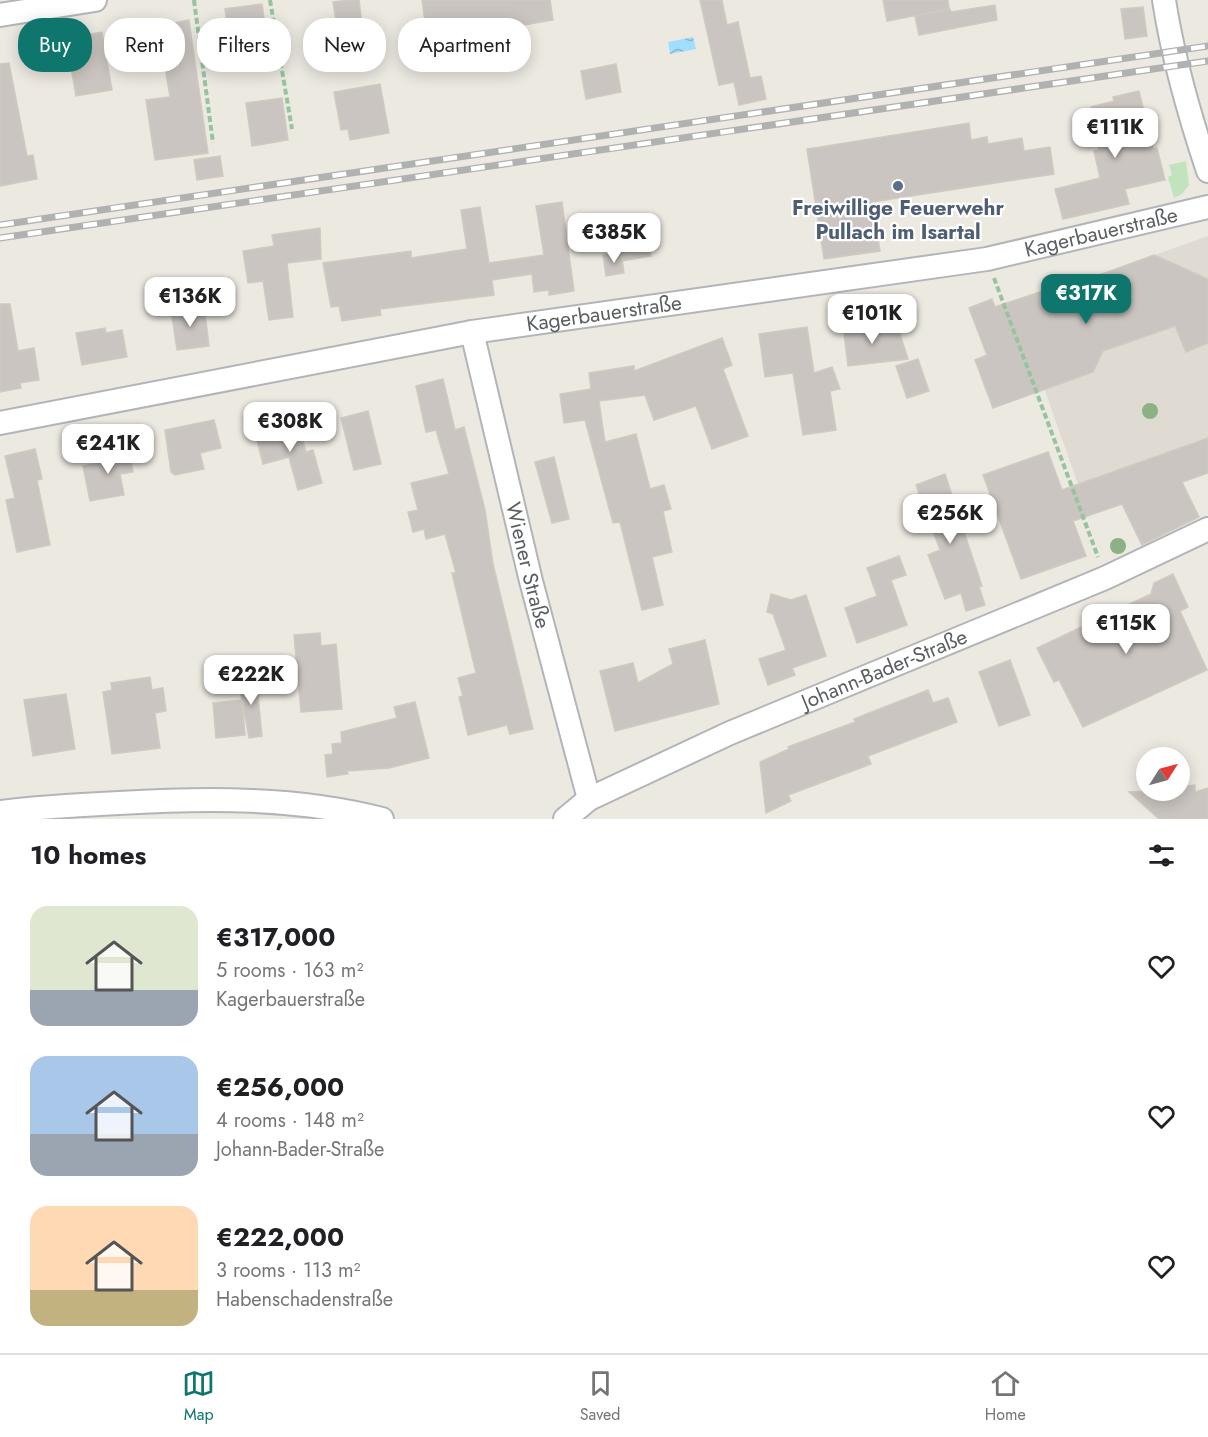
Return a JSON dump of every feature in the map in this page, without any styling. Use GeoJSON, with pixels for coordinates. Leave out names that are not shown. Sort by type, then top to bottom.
{"type":"FeatureCollection","features":[{"type":"Feature","properties":{"kind":"street"},"geometry":{"type":"LineString","coordinates":[[0,15],[95,0]]}},
{"type":"Feature","properties":{"kind":"street"},"geometry":{"type":"LineString","coordinates":[[1164,0],[1172,52],[1182,92],[1208,171]]}},
{"type":"Feature","properties":{"kind":"street","name":"Kagerbauerstraße"},"geometry":{"type":"LineString","coordinates":[[0,423],[472,332],[987,259],[1208,207]]}},
{"type":"Feature","properties":{"kind":"street","name":"Wiener Straße"},"geometry":{"type":"LineString","coordinates":[[472,332],[531,581],[589,799]]}},
{"type":"Feature","properties":{"kind":"street","name":"Johann-Bader-Straße"},"geometry":{"type":"LineString","coordinates":[[565,819],[589,799],[816,696],[1105,578],[1208,529]]}},
{"type":"Feature","properties":{"kind":"street"},"geometry":{"type":"LineString","coordinates":[[0,812],[30,808],[192,799],[300,803],[382,819]]}},
{"type":"Feature","properties":{"kind":"path"},"geometry":{"type":"LineString","coordinates":[[194,0],[213,143]]}},
{"type":"Feature","properties":{"kind":"path"},"geometry":{"type":"LineString","coordinates":[[270,0],[292,129]]}},
{"type":"Feature","properties":{"kind":"path"},"geometry":{"type":"LineString","coordinates":[[987,259],[1105,578]]}},
{"type":"Feature","properties":{"kind":"shaded area"},"geometry":{"type":"Polygon","coordinates":[[[1208,236],[1208,473],[1089,515],[1027,340],[1020,299],[1046,290],[1052,307],[1060,289],[1208,236]]]}},
{"type":"Feature","properties":{"kind":"green space"},"geometry":{"type":"Polygon","coordinates":[[[1186,161],[1189,185],[1182,194],[1174,198],[1168,177],[1172,175],[1169,165],[1186,161]]]}},
{"type":"Feature","properties":{"kind":"water"},"geometry":{"type":"Polygon","coordinates":[[[693,37],[696,49],[670,54],[668,42],[693,37]]]}},
{"type":"Feature","properties":{"kind":"building"},"geometry":{"type":"Polygon","coordinates":[[[359,0],[361,18],[335,18],[333,2],[359,0]]]}},
{"type":"Feature","properties":{"kind":"building"},"geometry":{"type":"Polygon","coordinates":[[[422,0],[550,0],[553,20],[531,24],[531,18],[425,18],[422,0]]]}},
{"type":"Feature","properties":{"kind":"building"},"geometry":{"type":"Polygon","coordinates":[[[700,0],[722,0],[727,25],[738,22],[750,78],[761,76],[766,99],[739,105],[734,82],[719,85],[700,0]]]}},
{"type":"Feature","properties":{"kind":"building"},"geometry":{"type":"Polygon","coordinates":[[[883,0],[948,0],[949,9],[887,21],[883,0]]]}},
{"type":"Feature","properties":{"kind":"building"},"geometry":{"type":"Polygon","coordinates":[[[262,4],[264,18],[226,18],[225,9],[262,4]]]}},
{"type":"Feature","properties":{"kind":"building"},"geometry":{"type":"Polygon","coordinates":[[[995,5],[997,20],[919,35],[915,16],[950,9],[951,12],[995,5]]]}},
{"type":"Feature","properties":{"kind":"building"},"geometry":{"type":"Polygon","coordinates":[[[1143,7],[1147,36],[1125,39],[1121,9],[1143,7]]]}},
{"type":"Feature","properties":{"kind":"building"},"geometry":{"type":"Polygon","coordinates":[[[189,20],[208,153],[155,160],[146,100],[170,97],[166,72],[185,72],[185,21],[189,20]]]}},
{"type":"Feature","properties":{"kind":"building"},"geometry":{"type":"Polygon","coordinates":[[[102,32],[104,72],[109,72],[112,90],[76,96],[72,72],[92,72],[92,34],[102,32]]]}},
{"type":"Feature","properties":{"kind":"building"},"geometry":{"type":"Polygon","coordinates":[[[9,63],[27,156],[33,155],[37,179],[0,186],[0,64],[9,63]]]}},
{"type":"Feature","properties":{"kind":"building"},"geometry":{"type":"Polygon","coordinates":[[[616,64],[621,92],[586,99],[581,71],[616,64]]]}},
{"type":"Feature","properties":{"kind":"building"},"geometry":{"type":"Polygon","coordinates":[[[380,84],[389,133],[350,140],[348,129],[341,130],[334,92],[380,84]]]}},
{"type":"Feature","properties":{"kind":"building"},"geometry":{"type":"Polygon","coordinates":[[[1139,91],[1153,149],[1157,148],[1165,180],[1125,189],[1129,204],[1063,219],[1055,189],[1100,178],[1094,151],[1099,150],[1091,107],[1114,101],[1113,97],[1139,91]]]}},
{"type":"Feature","properties":{"kind":"building"},"geometry":{"type":"Polygon","coordinates":[[[282,98],[288,140],[252,146],[246,103],[282,98]]]}},
{"type":"Feature","properties":{"kind":"building"},"geometry":{"type":"Polygon","coordinates":[[[969,123],[971,140],[987,137],[988,144],[1022,138],[1024,151],[1050,147],[1054,174],[872,202],[880,251],[824,259],[807,149],[969,123]]]}},
{"type":"Feature","properties":{"kind":"building"},"geometry":{"type":"Polygon","coordinates":[[[220,156],[223,176],[197,180],[194,160],[220,156]]]}},
{"type":"Feature","properties":{"kind":"building"},"geometry":{"type":"Polygon","coordinates":[[[562,202],[574,291],[549,295],[549,290],[534,292],[532,274],[492,280],[494,295],[380,309],[381,315],[342,321],[339,306],[331,307],[323,263],[411,251],[411,258],[467,249],[461,210],[480,207],[489,263],[544,255],[536,206],[562,202]]]}},
{"type":"Feature","properties":{"kind":"building"},"geometry":{"type":"Polygon","coordinates":[[[646,225],[651,256],[623,261],[617,230],[646,225]]]}},
{"type":"Feature","properties":{"kind":"building"},"geometry":{"type":"Polygon","coordinates":[[[320,228],[321,259],[287,263],[293,317],[269,320],[263,281],[248,283],[243,251],[274,246],[272,235],[320,228]]]}},
{"type":"Feature","properties":{"kind":"building"},"geometry":{"type":"Polygon","coordinates":[[[621,252],[624,273],[606,276],[603,255],[621,252]]]}},
{"type":"Feature","properties":{"kind":"building"},"geometry":{"type":"Polygon","coordinates":[[[1154,255],[1208,279],[1208,343],[1186,352],[1175,326],[1103,351],[1093,372],[993,408],[975,360],[987,355],[969,308],[992,299],[995,307],[1046,290],[1047,294],[1154,255]]]}},
{"type":"Feature","properties":{"kind":"building"},"geometry":{"type":"Polygon","coordinates":[[[0,304],[10,304],[18,351],[34,348],[39,380],[20,383],[21,388],[0,392],[0,304]]]}},
{"type":"Feature","properties":{"kind":"building"},"geometry":{"type":"Polygon","coordinates":[[[204,305],[209,346],[177,350],[171,310],[204,305]]]}},
{"type":"Feature","properties":{"kind":"building"},"geometry":{"type":"Polygon","coordinates":[[[871,321],[872,334],[899,331],[908,359],[848,366],[843,325],[871,321]]]}},
{"type":"Feature","properties":{"kind":"building"},"geometry":{"type":"Polygon","coordinates":[[[807,327],[814,373],[832,367],[840,389],[830,391],[836,430],[803,435],[793,373],[765,377],[759,334],[807,327]]]}},
{"type":"Feature","properties":{"kind":"building"},"geometry":{"type":"Polygon","coordinates":[[[105,328],[106,333],[122,330],[127,357],[82,365],[76,333],[105,328]]]}},
{"type":"Feature","properties":{"kind":"building"},"geometry":{"type":"Polygon","coordinates":[[[722,338],[732,365],[723,369],[748,436],[712,449],[696,406],[654,420],[645,395],[599,401],[605,442],[636,434],[650,489],[664,485],[671,509],[663,511],[672,552],[652,557],[663,605],[642,610],[620,522],[613,523],[585,420],[564,423],[560,394],[591,389],[589,373],[634,366],[634,371],[722,338]]]}},
{"type":"Feature","properties":{"kind":"building"},"geometry":{"type":"Polygon","coordinates":[[[918,359],[929,391],[907,398],[896,366],[918,359]]]}},
{"type":"Feature","properties":{"kind":"building"},"geometry":{"type":"Polygon","coordinates":[[[443,379],[455,430],[464,427],[485,510],[493,564],[533,729],[510,734],[507,725],[468,735],[459,697],[463,696],[458,678],[476,673],[452,573],[456,573],[445,534],[426,539],[424,529],[413,532],[408,512],[418,510],[411,483],[449,474],[436,430],[426,432],[416,386],[443,379]]]}},
{"type":"Feature","properties":{"kind":"building"},"geometry":{"type":"Polygon","coordinates":[[[368,411],[381,464],[354,470],[341,418],[368,411]]]}},
{"type":"Feature","properties":{"kind":"building"},"geometry":{"type":"Polygon","coordinates":[[[214,420],[221,448],[200,453],[204,469],[175,475],[171,472],[165,430],[214,420]]]}},
{"type":"Feature","properties":{"kind":"building"},"geometry":{"type":"Polygon","coordinates":[[[297,421],[306,452],[313,450],[322,483],[298,490],[289,457],[263,464],[255,432],[297,421]]]}},
{"type":"Feature","properties":{"kind":"building"},"geometry":{"type":"Polygon","coordinates":[[[1208,438],[1208,473],[1182,482],[1199,517],[1142,545],[1122,504],[1073,521],[1086,556],[1021,579],[983,475],[1048,452],[1062,490],[1208,438]]]}},
{"type":"Feature","properties":{"kind":"building"},"geometry":{"type":"Polygon","coordinates":[[[128,445],[133,472],[120,474],[124,495],[90,501],[83,466],[112,460],[109,449],[128,445]]]}},
{"type":"Feature","properties":{"kind":"building"},"geometry":{"type":"Polygon","coordinates":[[[35,449],[42,479],[37,480],[50,545],[17,552],[6,500],[15,498],[5,456],[35,449]]]}},
{"type":"Feature","properties":{"kind":"building"},"geometry":{"type":"Polygon","coordinates":[[[554,457],[569,519],[552,523],[535,462],[554,457]]]}},
{"type":"Feature","properties":{"kind":"building"},"geometry":{"type":"Polygon","coordinates":[[[945,474],[982,586],[979,587],[985,605],[966,611],[961,593],[945,599],[928,555],[940,550],[916,485],[945,474]]]}},
{"type":"Feature","properties":{"kind":"building"},"geometry":{"type":"Polygon","coordinates":[[[899,556],[906,575],[891,580],[907,625],[857,643],[845,608],[877,596],[867,568],[899,556]]]}},
{"type":"Feature","properties":{"kind":"building"},"geometry":{"type":"Polygon","coordinates":[[[1173,574],[1188,607],[1180,611],[1207,670],[1083,727],[1059,680],[1054,682],[1037,648],[1151,594],[1154,583],[1173,574]]]}},
{"type":"Feature","properties":{"kind":"building"},"geometry":{"type":"Polygon","coordinates":[[[771,594],[791,600],[806,595],[826,656],[792,668],[795,675],[768,685],[759,659],[786,650],[773,614],[767,612],[771,594]]]}},
{"type":"Feature","properties":{"kind":"building"},"geometry":{"type":"Polygon","coordinates":[[[320,633],[321,646],[336,644],[342,709],[301,712],[294,635],[320,633]]]}},
{"type":"Feature","properties":{"kind":"building"},"geometry":{"type":"Polygon","coordinates":[[[705,640],[719,704],[615,731],[600,671],[633,663],[638,683],[673,664],[669,649],[705,640]]]}},
{"type":"Feature","properties":{"kind":"building"},"geometry":{"type":"Polygon","coordinates":[[[1010,660],[1030,715],[999,726],[979,672],[1010,660]]]}},
{"type":"Feature","properties":{"kind":"building"},"geometry":{"type":"Polygon","coordinates":[[[150,677],[152,690],[163,688],[166,711],[155,713],[160,748],[112,754],[103,692],[112,690],[111,683],[150,677]]]}},
{"type":"Feature","properties":{"kind":"building"},"geometry":{"type":"Polygon","coordinates":[[[256,677],[262,736],[249,738],[238,678],[256,677]]]}},
{"type":"Feature","properties":{"kind":"building"},"geometry":{"type":"Polygon","coordinates":[[[928,690],[933,703],[948,698],[957,722],[868,756],[871,764],[788,795],[791,801],[766,813],[760,762],[789,749],[788,747],[855,722],[854,719],[928,690]]]}},
{"type":"Feature","properties":{"kind":"building"},"geometry":{"type":"Polygon","coordinates":[[[66,694],[75,749],[33,756],[24,700],[66,694]]]}},
{"type":"Feature","properties":{"kind":"building"},"geometry":{"type":"Polygon","coordinates":[[[242,700],[245,735],[216,738],[213,703],[242,700]]]}},
{"type":"Feature","properties":{"kind":"building"},"geometry":{"type":"Polygon","coordinates":[[[415,702],[429,758],[389,768],[347,771],[348,774],[327,777],[325,755],[333,754],[332,744],[342,743],[341,732],[397,718],[394,707],[415,702]]]}},
{"type":"Feature","properties":{"kind":"building"},"geometry":{"type":"Polygon","coordinates":[[[1195,785],[1195,792],[1208,788],[1208,819],[1159,819],[1139,801],[1190,801],[1190,786],[1195,785]]]}},
{"type":"Feature","properties":{"kind":"building"},"geometry":{"type":"Polygon","coordinates":[[[1129,792],[1136,792],[1136,798],[1129,792]]]}},
{"type":"Feature","properties":{"kind":"railway"},"geometry":{"type":"LineString","coordinates":[[0,225],[1208,46]]}},
{"type":"Feature","properties":{"kind":"railway"},"geometry":{"type":"LineString","coordinates":[[0,238],[1208,61]]}},
{"type":"Feature","properties":{"kind":"place","name":"Freiwillige Feuerwehr Pullach im Isartal"},"geometry":{"type":"Point","coordinates":[898,186]}}]}
